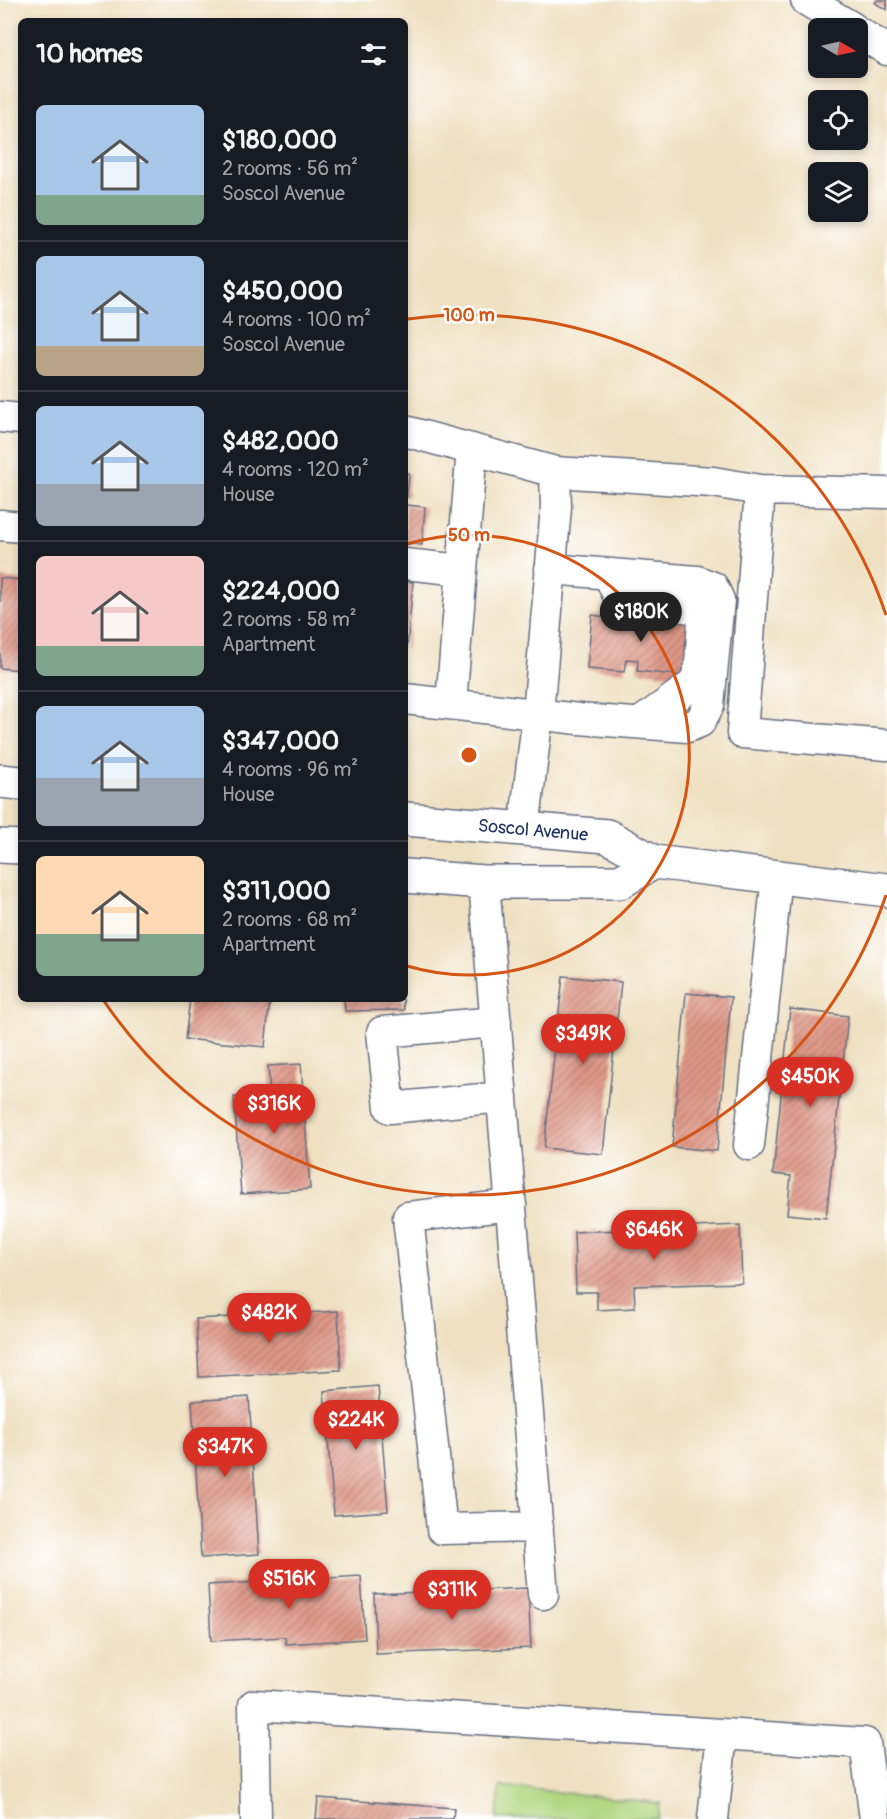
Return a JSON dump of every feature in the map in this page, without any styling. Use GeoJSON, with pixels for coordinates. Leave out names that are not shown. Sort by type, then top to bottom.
{"type":"FeatureCollection","features":[{"type":"Feature","properties":{"kind":"main road"},"geometry":{"type":"LineString","coordinates":[[0,781],[18,783]]}},
{"type":"Feature","properties":{"kind":"main road","name":"Soscol Avenue"},"geometry":{"type":"LineString","coordinates":[[408,819],[607,836],[654,862],[887,890]]}},
{"type":"Feature","properties":{"kind":"main road"},"geometry":{"type":"LineString","coordinates":[[0,846],[18,847]]}},
{"type":"Feature","properties":{"kind":"main road"},"geometry":{"type":"LineString","coordinates":[[408,876],[484,882],[620,882],[654,862]]}},
{"type":"Feature","properties":{"kind":"lane"},"geometry":{"type":"LineString","coordinates":[[806,0],[836,18]]}},
{"type":"Feature","properties":{"kind":"lane"},"geometry":{"type":"LineString","coordinates":[[868,38],[887,50]]}},
{"type":"Feature","properties":{"kind":"lane"},"geometry":{"type":"LineString","coordinates":[[0,417],[18,419]]}},
{"type":"Feature","properties":{"kind":"lane"},"geometry":{"type":"LineString","coordinates":[[408,432],[555,472],[713,482],[760,490],[887,493]]}},
{"type":"Feature","properties":{"kind":"lane"},"geometry":{"type":"LineString","coordinates":[[451,703],[472,449]]}},
{"type":"Feature","properties":{"kind":"lane"},"geometry":{"type":"LineString","coordinates":[[524,829],[538,714],[556,507],[555,472]]}},
{"type":"Feature","properties":{"kind":"lane"},"geometry":{"type":"LineString","coordinates":[[760,490],[741,733],[887,745]]}},
{"type":"Feature","properties":{"kind":"lane"},"geometry":{"type":"LineString","coordinates":[[0,525],[18,527]]}},
{"type":"Feature","properties":{"kind":"lane"},"geometry":{"type":"LineString","coordinates":[[408,564],[462,570]]}},
{"type":"Feature","properties":{"kind":"lane"},"geometry":{"type":"LineString","coordinates":[[408,699],[538,714],[688,727],[700,722],[709,705],[719,600],[713,587],[697,581],[550,569]]}},
{"type":"Feature","properties":{"kind":"lane"},"geometry":{"type":"LineString","coordinates":[[749,1145],[777,876]]}},
{"type":"Feature","properties":{"kind":"lane"},"geometry":{"type":"LineString","coordinates":[[484,882],[543,1594]]}},
{"type":"Feature","properties":{"kind":"lane"},"geometry":{"type":"LineString","coordinates":[[496,1022],[382,1032],[390,1108],[501,1097]]}},
{"type":"Feature","properties":{"kind":"lane"},"geometry":{"type":"LineString","coordinates":[[510,1205],[408,1216],[442,1529],[538,1527]]}},
{"type":"Feature","properties":{"kind":"lane"},"geometry":{"type":"LineString","coordinates":[[256,1819],[254,1705],[866,1743],[875,1819]]}},
{"type":"Feature","properties":{"kind":"lane"},"geometry":{"type":"LineString","coordinates":[[713,1819],[722,1734]]}},
{"type":"Feature","properties":{"kind":"green space"},"geometry":{"type":"Polygon","coordinates":[[[500,1786],[660,1803],[658,1819],[497,1819],[500,1786]]]}},
{"type":"Feature","properties":{"kind":"building"},"geometry":{"type":"Polygon","coordinates":[[[877,0],[887,0],[887,10],[875,3],[877,0]]]}},
{"type":"Feature","properties":{"kind":"building"},"geometry":{"type":"Polygon","coordinates":[[[408,505],[425,507],[422,545],[408,543],[408,505]]]}},
{"type":"Feature","properties":{"kind":"building"},"geometry":{"type":"Polygon","coordinates":[[[0,578],[18,580],[18,670],[0,668],[0,578]]]}},
{"type":"Feature","properties":{"kind":"building"},"geometry":{"type":"Polygon","coordinates":[[[408,581],[413,582],[408,638],[408,581]]]}},
{"type":"Feature","properties":{"kind":"building"},"geometry":{"type":"Polygon","coordinates":[[[643,611],[691,616],[686,676],[637,671],[638,660],[626,659],[624,672],[587,669],[592,615],[642,622],[643,611]]]}},
{"type":"Feature","properties":{"kind":"building"},"geometry":{"type":"Polygon","coordinates":[[[563,976],[621,982],[603,1154],[544,1148],[563,976]]]}},
{"type":"Feature","properties":{"kind":"building"},"geometry":{"type":"Polygon","coordinates":[[[686,993],[731,997],[717,1151],[672,1147],[686,993]]]}},
{"type":"Feature","properties":{"kind":"building"},"geometry":{"type":"Polygon","coordinates":[[[190,1002],[270,1002],[265,1047],[185,1039],[190,1002]]]}},
{"type":"Feature","properties":{"kind":"building"},"geometry":{"type":"Polygon","coordinates":[[[344,1002],[403,1002],[404,1010],[345,1011],[344,1002]]]}},
{"type":"Feature","properties":{"kind":"building"},"geometry":{"type":"Polygon","coordinates":[[[790,1009],[848,1016],[826,1218],[787,1214],[791,1176],[773,1174],[790,1009]]]}},
{"type":"Feature","properties":{"kind":"building"},"geometry":{"type":"Polygon","coordinates":[[[301,1064],[310,1189],[241,1194],[234,1097],[270,1095],[268,1066],[301,1064]]]}},
{"type":"Feature","properties":{"kind":"building"},"geometry":{"type":"Polygon","coordinates":[[[740,1225],[742,1283],[634,1286],[635,1308],[597,1310],[597,1292],[576,1292],[574,1232],[740,1225]]]}},
{"type":"Feature","properties":{"kind":"building"},"geometry":{"type":"Polygon","coordinates":[[[338,1311],[341,1370],[199,1377],[196,1319],[338,1311]]]}},
{"type":"Feature","properties":{"kind":"building"},"geometry":{"type":"Polygon","coordinates":[[[378,1386],[388,1511],[334,1515],[324,1391],[378,1386]]]}},
{"type":"Feature","properties":{"kind":"building"},"geometry":{"type":"Polygon","coordinates":[[[249,1397],[259,1554],[201,1558],[192,1401],[249,1397]]]}},
{"type":"Feature","properties":{"kind":"building"},"geometry":{"type":"Polygon","coordinates":[[[361,1576],[365,1639],[286,1644],[285,1637],[211,1641],[208,1585],[361,1576]]]}},
{"type":"Feature","properties":{"kind":"building"},"geometry":{"type":"Polygon","coordinates":[[[528,1588],[531,1648],[376,1654],[374,1594],[528,1588]]]}},
{"type":"Feature","properties":{"kind":"building"},"geometry":{"type":"Polygon","coordinates":[[[318,1798],[454,1808],[453,1819],[316,1819],[318,1798]]]}}]}
